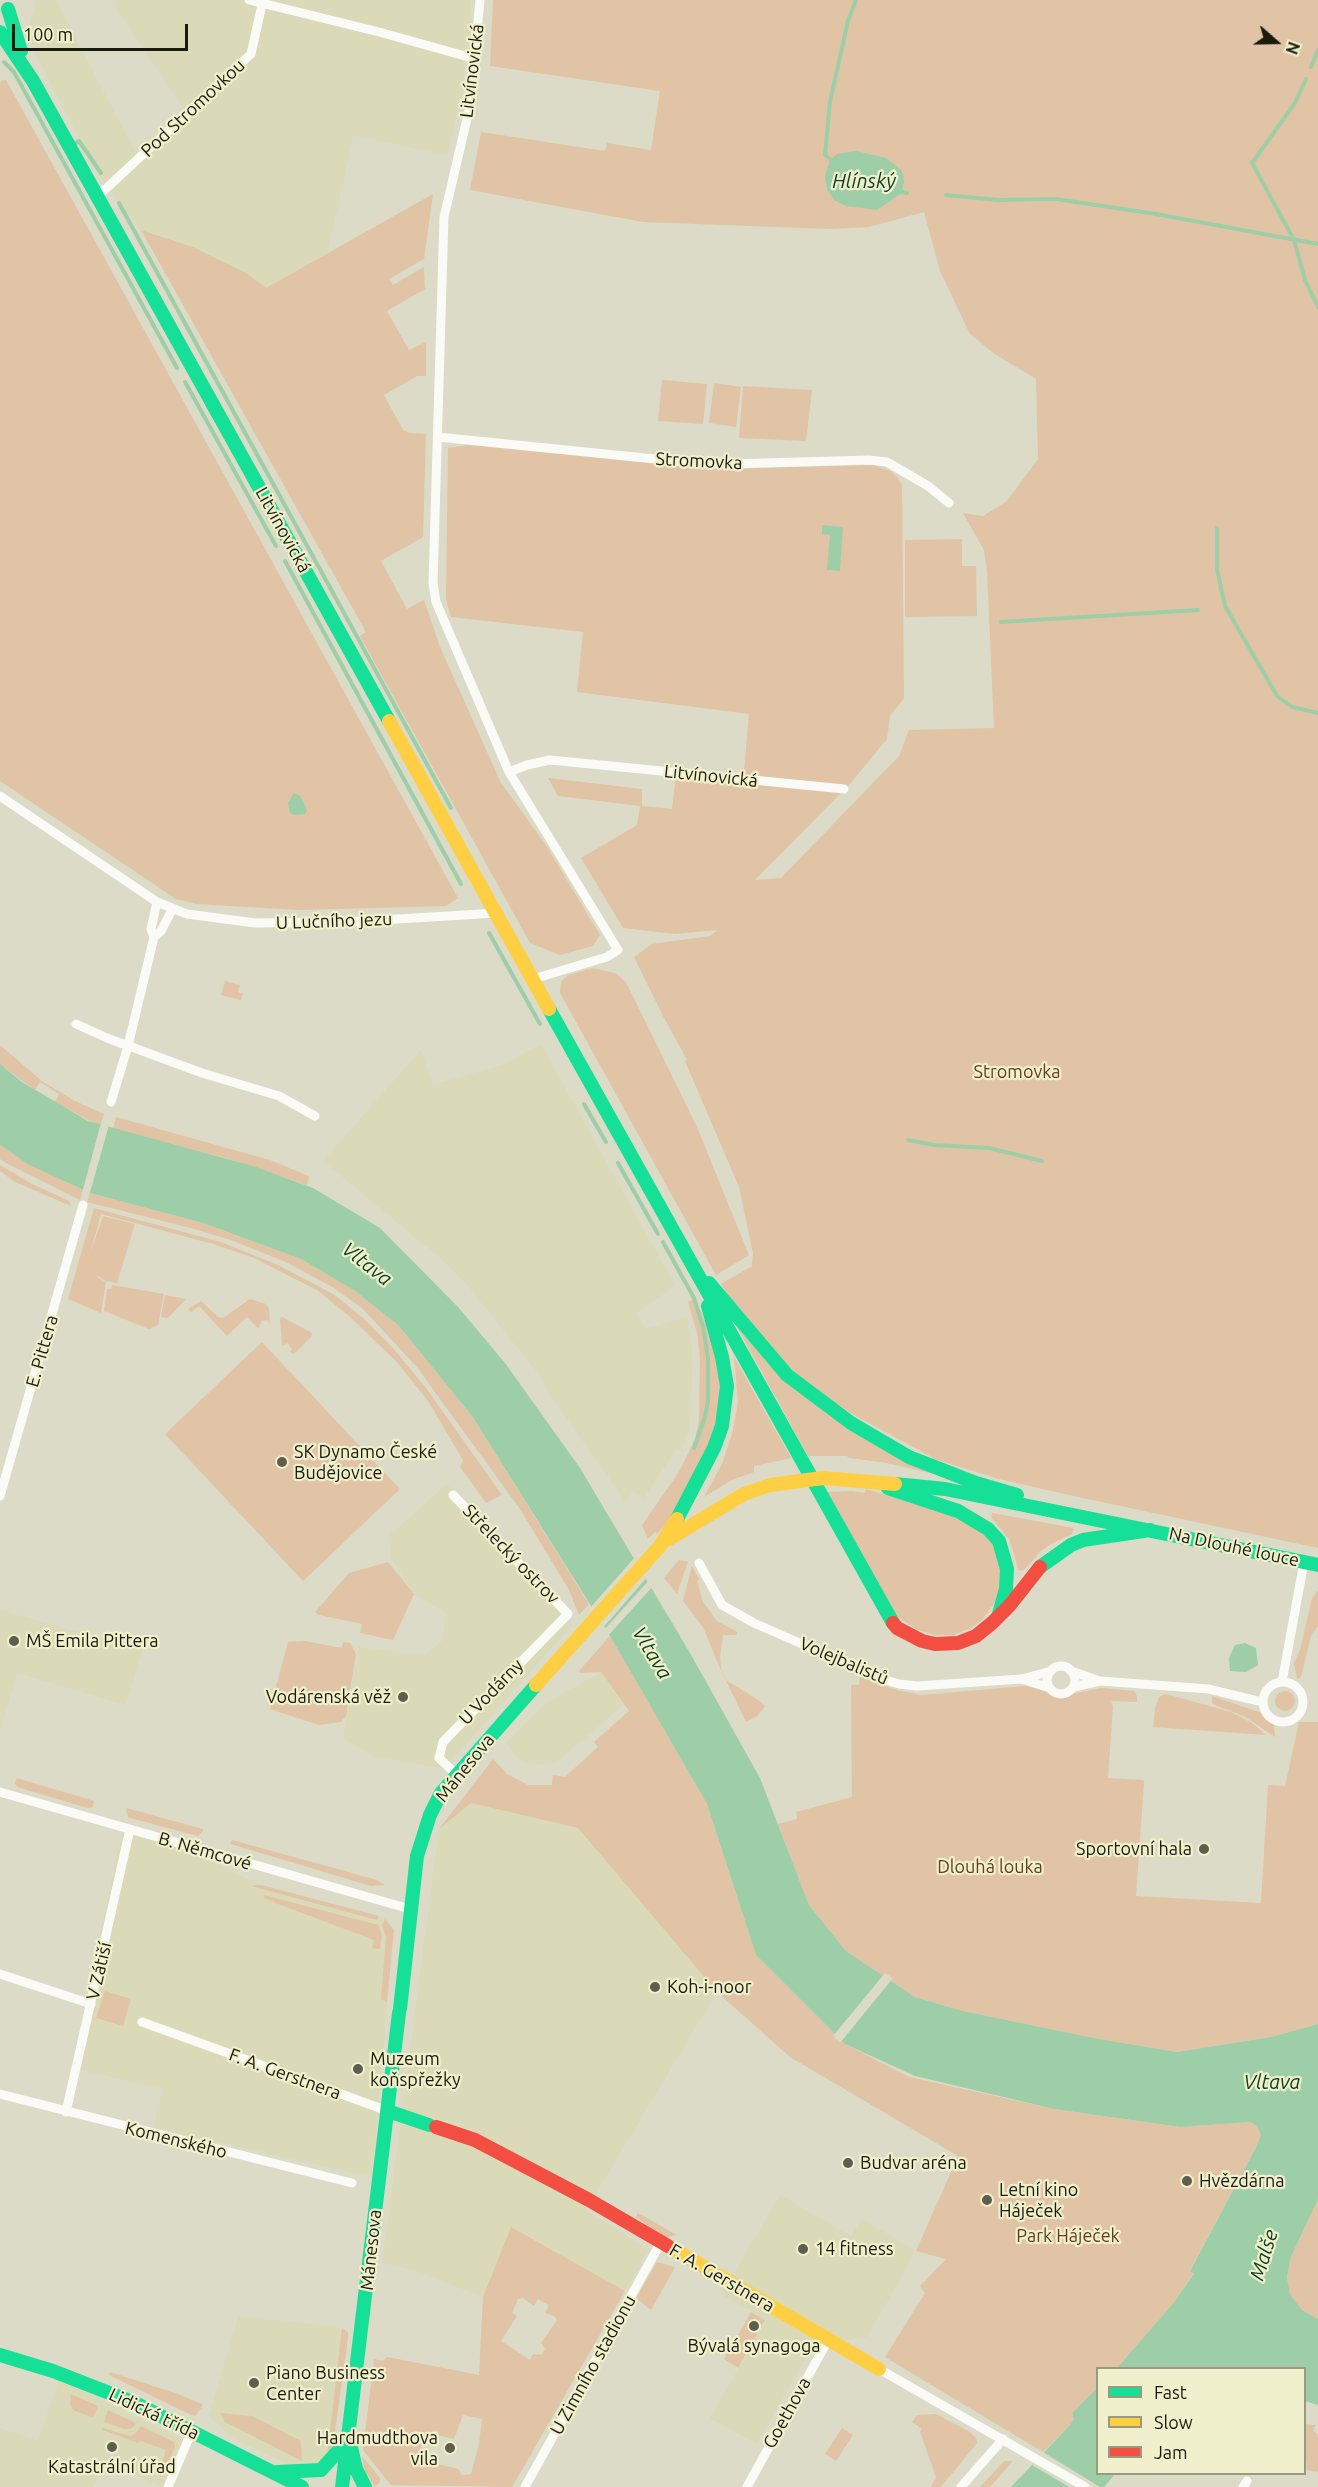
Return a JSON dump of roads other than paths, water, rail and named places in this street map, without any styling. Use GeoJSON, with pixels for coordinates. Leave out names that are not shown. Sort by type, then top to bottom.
{"type":"FeatureCollection","features":[{"type":"Feature","properties":{"kind":"main road","name":"Litvínovická"},"geometry":{"type":"LineString","coordinates":[[6,9],[33,81]]}},
{"type":"Feature","properties":{"kind":"main road","name":"Litvínovická"},"geometry":{"type":"LineString","coordinates":[[0,32],[33,81],[687,1257]]}},
{"type":"Feature","properties":{"kind":"main road"},"geometry":{"type":"LineString","coordinates":[[0,42],[33,81]]}},
{"type":"Feature","properties":{"kind":"main road"},"geometry":{"type":"LineString","coordinates":[[687,1257],[787,1375],[851,1423],[892,1448],[940,1470],[1082,1516]]}},
{"type":"Feature","properties":{"kind":"main road"},"geometry":{"type":"LineString","coordinates":[[657,1550],[683,1510],[714,1448],[726,1404],[727,1386],[722,1357],[706,1301],[687,1257]]}},
{"type":"Feature","properties":{"kind":"main road"},"geometry":{"type":"LineString","coordinates":[[687,1257],[888,1618],[909,1636],[922,1641],[947,1644],[958,1643],[976,1636],[998,1617],[1043,1564],[1071,1545],[1083,1540],[1150,1530]]}},
{"type":"Feature","properties":{"kind":"main road"},"geometry":{"type":"LineString","coordinates":[[657,1550],[684,1528],[720,1506],[770,1485],[823,1478],[945,1489],[1082,1516]]}},
{"type":"Feature","properties":{"kind":"main road"},"geometry":{"type":"LineString","coordinates":[[869,1482],[958,1511],[988,1529],[999,1541],[1007,1569],[1006,1589],[998,1617]]}},
{"type":"Feature","properties":{"kind":"main road","name":"Na Dlouhé louce"},"geometry":{"type":"LineString","coordinates":[[1082,1516],[1311,1564]]}},
{"type":"Feature","properties":{"kind":"main road","name":"Mánesova"},"geometry":{"type":"LineString","coordinates":[[342,2487],[410,1909],[417,1856],[423,1834],[441,1793],[456,1774],[657,1550]]}},
{"type":"Feature","properties":{"kind":"main road","name":"F. A. Gerstnera"},"geometry":{"type":"LineString","coordinates":[[388,2111],[475,2140],[589,2200],[879,2369]]}},
{"type":"Feature","properties":{"kind":"main road","name":"Lidická třída"},"geometry":{"type":"LineString","coordinates":[[0,2355],[105,2390],[302,2487]]}},
{"type":"Feature","properties":{"kind":"main road"},"geometry":{"type":"LineString","coordinates":[[272,2472],[315,2472],[321,2469],[349,2439]]}},
{"type":"Feature","properties":{"kind":"main road"},"geometry":{"type":"LineString","coordinates":[[349,2439],[356,2469],[365,2487]]}},
{"type":"Feature","properties":{"kind":"main road"},"geometry":{"type":"LineString","coordinates":[[272,2472],[284,2487]]}},
{"type":"Feature","properties":{"kind":"street"},"geometry":{"type":"LineString","coordinates":[[249,0],[476,59]]}},
{"type":"Feature","properties":{"kind":"street","name":"Litvínovická"},"geometry":{"type":"LineString","coordinates":[[480,0],[470,106],[444,217],[433,583],[436,602],[509,772],[618,950],[607,957],[533,979]]}},
{"type":"Feature","properties":{"kind":"street","name":"Pod Stromovkou"},"geometry":{"type":"LineString","coordinates":[[97,197],[251,54],[263,2]]}},
{"type":"Feature","properties":{"kind":"street","name":"Stromovka"},"geometry":{"type":"LineString","coordinates":[[438,437],[693,463],[857,460],[887,462],[928,486],[949,503]]}},
{"type":"Feature","properties":{"kind":"street","name":"Litvínovická"},"geometry":{"type":"LineString","coordinates":[[509,772],[550,760],[843,789]]}},
{"type":"Feature","properties":{"kind":"street","name":"U Lučního jezu"},"geometry":{"type":"LineString","coordinates":[[0,796],[157,902],[172,910],[199,917],[255,923],[348,922],[497,913]]}},
{"type":"Feature","properties":{"kind":"street"},"geometry":{"type":"LineString","coordinates":[[111,1102],[128,1046],[154,937],[153,914],[157,902]]}},
{"type":"Feature","properties":{"kind":"street"},"geometry":{"type":"LineString","coordinates":[[154,937],[161,931],[172,910]]}},
{"type":"Feature","properties":{"kind":"street"},"geometry":{"type":"LineString","coordinates":[[76,1024],[202,1073],[279,1096],[315,1116]]}},
{"type":"Feature","properties":{"kind":"street","name":"E. Pittera"},"geometry":{"type":"LineString","coordinates":[[0,1496],[83,1205]]}},
{"type":"Feature","properties":{"kind":"street","name":"Střelecký ostrov"},"geometry":{"type":"LineString","coordinates":[[453,1495],[568,1614]]}},
{"type":"Feature","properties":{"kind":"street","name":"Volejbalistů"},"geometry":{"type":"LineString","coordinates":[[699,1563],[722,1605],[754,1623],[882,1679],[917,1686],[1022,1679],[1063,1666],[1100,1681],[1209,1689],[1263,1702]]}},
{"type":"Feature","properties":{"kind":"street"},"geometry":{"type":"LineString","coordinates":[[1282,1682],[1311,1564]]}},
{"type":"Feature","properties":{"kind":"street","name":"U Vodárny"},"geometry":{"type":"LineString","coordinates":[[456,1774],[439,1758],[443,1742],[568,1614]]}},
{"type":"Feature","properties":{"kind":"street"},"geometry":{"type":"LineString","coordinates":[[1050,1688],[1047,1680],[1051,1671]]}},
{"type":"Feature","properties":{"kind":"street"},"geometry":{"type":"LineString","coordinates":[[1071,1671],[1075,1679],[1072,1687]]}},
{"type":"Feature","properties":{"kind":"street","name":"Volejbalistů"},"geometry":{"type":"LineString","coordinates":[[1022,1679],[1062,1694],[1072,1687],[1100,1681]]}},
{"type":"Feature","properties":{"kind":"street"},"geometry":{"type":"LineString","coordinates":[[1282,1682],[1292,1684],[1300,1692],[1302,1703],[1298,1714],[1288,1721],[1276,1721],[1266,1713],[1263,1702],[1267,1690],[1276,1683],[1282,1682]]}},
{"type":"Feature","properties":{"kind":"street","name":"B. Němcové"},"geometry":{"type":"LineString","coordinates":[[0,1792],[410,1909]]}},
{"type":"Feature","properties":{"kind":"street","name":"V Zátiší"},"geometry":{"type":"LineString","coordinates":[[66,2112],[130,1829]]}},
{"type":"Feature","properties":{"kind":"street"},"geometry":{"type":"LineString","coordinates":[[0,1974],[91,2004]]}},
{"type":"Feature","properties":{"kind":"street","name":"F. A. Gerstnera"},"geometry":{"type":"LineString","coordinates":[[141,2022],[388,2111]]}},
{"type":"Feature","properties":{"kind":"street","name":"Komenského"},"geometry":{"type":"LineString","coordinates":[[0,2094],[352,2182]]}},
{"type":"Feature","properties":{"kind":"street","name":"U Zimního stadionu"},"geometry":{"type":"LineString","coordinates":[[525,2487],[661,2242]]}},
{"type":"Feature","properties":{"kind":"street","name":"Goethova"},"geometry":{"type":"LineString","coordinates":[[747,2487],[828,2340]]}},
{"type":"Feature","properties":{"kind":"street","name":"F. A. Gerstnera"},"geometry":{"type":"LineString","coordinates":[[879,2369],[1085,2487]]}},
{"type":"Feature","properties":{"kind":"street"},"geometry":{"type":"LineString","coordinates":[[168,2487],[192,2431]]}},
{"type":"Feature","properties":{"kind":"street"},"geometry":{"type":"LineString","coordinates":[[961,2487],[1003,2439]]}},
{"type":"Feature","properties":{"kind":"water","name":"Hlínský"},"geometry":{"type":"Polygon","coordinates":[[[856,151],[886,158],[902,171],[904,181],[902,193],[877,210],[846,206],[834,200],[827,189],[825,176],[830,160],[837,154],[856,151]]]}},
{"type":"Feature","properties":{"kind":"water"},"geometry":{"type":"Polygon","coordinates":[[[822,525],[843,527],[840,571],[827,570],[830,535],[822,534],[822,525]]]}},
{"type":"Feature","properties":{"kind":"water"},"geometry":{"type":"Polygon","coordinates":[[[294,793],[300,796],[306,807],[305,814],[290,813],[288,803],[294,793]]]}},
{"type":"Feature","properties":{"kind":"water","name":"Vltava"},"geometry":{"type":"Polygon","coordinates":[[[0,1064],[22,1082],[88,1121],[253,1166],[313,1188],[380,1228],[458,1307],[505,1363],[580,1468],[690,1653],[760,1778],[809,1905],[846,1951],[915,1997],[963,2011],[1094,2038],[1177,2052],[1271,2037],[1318,2024],[1318,2199],[1291,2257],[1287,2277],[1290,2294],[1302,2310],[1318,2319],[1318,2405],[1306,2401],[1306,2367],[1118,2367],[1175,2301],[1194,2273],[1190,2271],[1261,2135],[1257,2126],[1250,2122],[1181,2127],[1054,2109],[915,2076],[845,2044],[756,1955],[707,1804],[610,1636],[472,1416],[399,1326],[355,1291],[301,1259],[203,1223],[90,1193],[29,1165],[0,1145],[0,1064]]]}},
{"type":"Feature","properties":{"kind":"water"},"geometry":{"type":"Polygon","coordinates":[[[1245,1643],[1256,1648],[1258,1665],[1246,1672],[1230,1671],[1229,1658],[1235,1645],[1245,1643]]]}},
{"type":"Feature","properties":{"kind":"water"},"geometry":{"type":"Polygon","coordinates":[[[1096,2389],[1096,2475],[1114,2475],[1104,2487],[1011,2487],[1070,2425],[1074,2419],[1072,2413],[1096,2389]]]}},
{"type":"Feature","properties":{"kind":"waterway"},"geometry":{"type":"LineString","coordinates":[[834,162],[825,155],[830,102],[848,21],[856,0]]}},
{"type":"Feature","properties":{"kind":"waterway"},"geometry":{"type":"LineString","coordinates":[[1311,67],[1318,50]]}},
{"type":"Feature","properties":{"kind":"waterway"},"geometry":{"type":"LineString","coordinates":[[4,62],[14,72],[177,368]]}},
{"type":"Feature","properties":{"kind":"waterway"},"geometry":{"type":"LineString","coordinates":[[1306,79],[1295,103],[1252,163],[1294,240],[1305,280],[1318,307]]}},
{"type":"Feature","properties":{"kind":"waterway"},"geometry":{"type":"LineString","coordinates":[[76,143],[79,141],[101,173]]}},
{"type":"Feature","properties":{"kind":"waterway"},"geometry":{"type":"LineString","coordinates":[[898,191],[907,193]]}},
{"type":"Feature","properties":{"kind":"waterway"},"geometry":{"type":"LineString","coordinates":[[946,195],[998,200],[1056,199],[1156,214],[1318,244]]}},
{"type":"Feature","properties":{"kind":"waterway"},"geometry":{"type":"LineString","coordinates":[[119,203],[451,808]]}},
{"type":"Feature","properties":{"kind":"waterway"},"geometry":{"type":"LineString","coordinates":[[185,382],[276,546]]}},
{"type":"Feature","properties":{"kind":"waterway"},"geometry":{"type":"LineString","coordinates":[[1217,528],[1217,569],[1225,606],[1277,696],[1292,707],[1318,713]]}},
{"type":"Feature","properties":{"kind":"waterway"},"geometry":{"type":"LineString","coordinates":[[285,561],[461,884]]}},
{"type":"Feature","properties":{"kind":"waterway"},"geometry":{"type":"LineString","coordinates":[[1001,622],[1198,610]]}},
{"type":"Feature","properties":{"kind":"waterway"},"geometry":{"type":"LineString","coordinates":[[489,933],[540,1024]]}},
{"type":"Feature","properties":{"kind":"waterway"},"geometry":{"type":"LineString","coordinates":[[584,1104],[606,1142]]}},
{"type":"Feature","properties":{"kind":"waterway"},"geometry":{"type":"LineString","coordinates":[[908,1140],[934,1145],[989,1148],[1042,1161]]}},
{"type":"Feature","properties":{"kind":"waterway"},"geometry":{"type":"LineString","coordinates":[[618,1163],[658,1234]]}},
{"type":"Feature","properties":{"kind":"waterway"},"geometry":{"type":"LineString","coordinates":[[663,1242],[694,1298],[703,1327],[708,1358],[708,1400],[705,1417],[694,1448]]}},
{"type":"Feature","properties":{"kind":"place","name":"SK Dynamo České Budějovice"},"geometry":{"type":"Point","coordinates":[282,1462]}},
{"type":"Feature","properties":{"kind":"place","name":"MŠ Emila Pittera"},"geometry":{"type":"Point","coordinates":[14,1641]}},
{"type":"Feature","properties":{"kind":"place","name":"Vodárenská věž"},"geometry":{"type":"Point","coordinates":[403,1697]}},
{"type":"Feature","properties":{"kind":"place","name":"Sportovní hala"},"geometry":{"type":"Point","coordinates":[1204,1849]}},
{"type":"Feature","properties":{"kind":"place","name":"Koh-i-noor"},"geometry":{"type":"Point","coordinates":[655,1987]}},
{"type":"Feature","properties":{"kind":"place","name":"Muzeum koňspřežky"},"geometry":{"type":"Point","coordinates":[358,2069]}},
{"type":"Feature","properties":{"kind":"place","name":"Budvar aréna"},"geometry":{"type":"Point","coordinates":[848,2163]}},
{"type":"Feature","properties":{"kind":"place","name":"Hvězdárna"},"geometry":{"type":"Point","coordinates":[1187,2181]}},
{"type":"Feature","properties":{"kind":"place","name":"Letní kino Háječek"},"geometry":{"type":"Point","coordinates":[987,2200]}},
{"type":"Feature","properties":{"kind":"place","name":"14 fitness"},"geometry":{"type":"Point","coordinates":[803,2249]}},
{"type":"Feature","properties":{"kind":"place","name":"Bývalá synagoga"},"geometry":{"type":"Point","coordinates":[754,2326]}},
{"type":"Feature","properties":{"kind":"place","name":"Piano Business Center"},"geometry":{"type":"Point","coordinates":[254,2383]}},
{"type":"Feature","properties":{"kind":"place","name":"Katastrální úřad"},"geometry":{"type":"Point","coordinates":[112,2447]}},
{"type":"Feature","properties":{"kind":"place","name":"Hardmudthova vila"},"geometry":{"type":"Point","coordinates":[450,2448]}},
{"type":"Feature","properties":{"kind":"park label","name":"Dlouhá louka"},"geometry":{"type":"Point","coordinates":[990,1867]}},
{"type":"Feature","properties":{"kind":"park label","name":"Park Háječek"},"geometry":{"type":"Point","coordinates":[1068,2236]}},
{"type":"Feature","properties":{"kind":"water label","name":"Malše"},"geometry":{"type":"Point","coordinates":[1264,2255]}}]}
